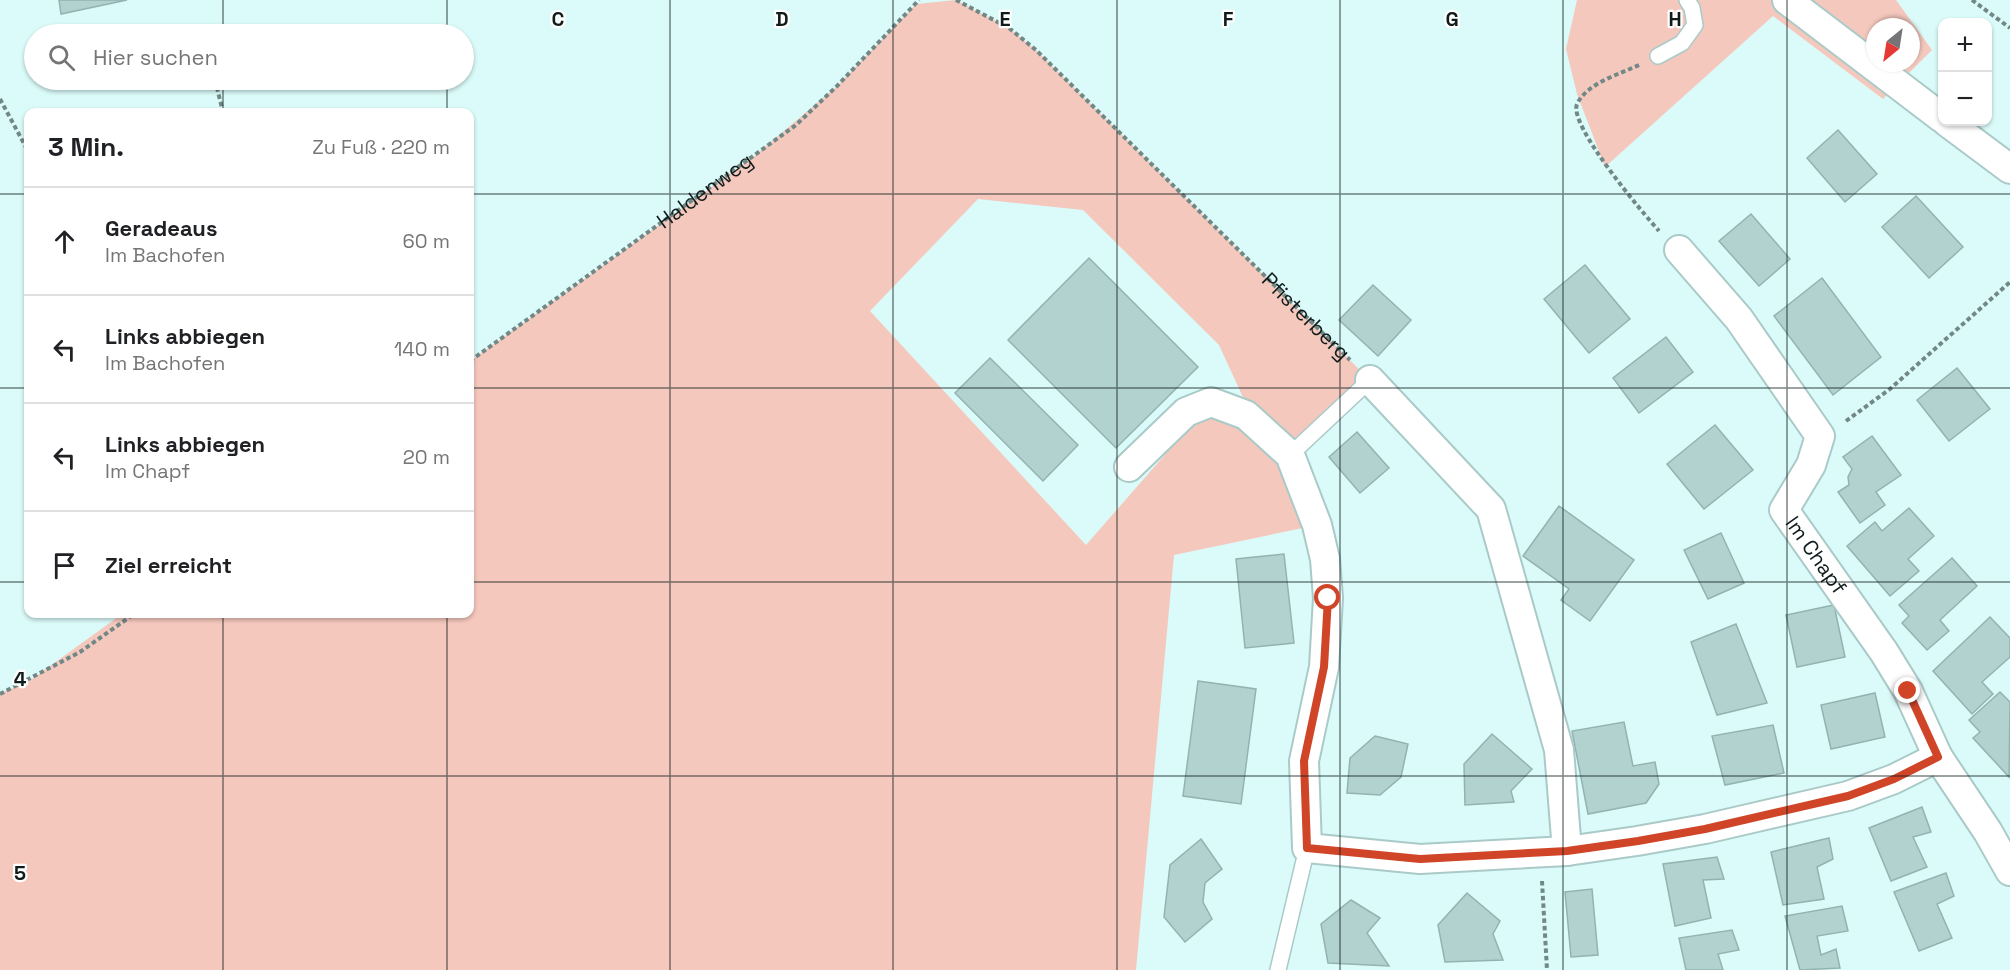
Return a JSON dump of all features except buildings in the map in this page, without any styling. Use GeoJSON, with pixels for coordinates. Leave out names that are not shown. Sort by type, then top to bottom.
{"type":"FeatureCollection","features":[{"type":"Feature","properties":{"kind":"street"},"geometry":{"type":"LineString","coordinates":[[1787,0],[1938,115]]}},
{"type":"Feature","properties":{"kind":"street"},"geometry":{"type":"LineString","coordinates":[[1952,126],[2010,169]]}},
{"type":"Feature","properties":{"kind":"street"},"geometry":{"type":"LineString","coordinates":[[1679,250],[1739,319],[1820,436]]}},
{"type":"Feature","properties":{"kind":"street"},"geometry":{"type":"LineString","coordinates":[[1370,380],[1491,508],[1559,750],[1554,852]]}},
{"type":"Feature","properties":{"kind":"street"},"geometry":{"type":"LineString","coordinates":[[1128,467],[1186,412],[1211,402],[1246,415],[1290,455],[1317,525],[1325,559],[1328,598],[1324,667],[1304,761],[1307,848],[1420,859],[1554,852],[1705,829],[1848,796],[1894,779],[1938,757]]}},
{"type":"Feature","properties":{"kind":"street","name":"Im Chapf"},"geometry":{"type":"LineString","coordinates":[[1820,436],[1811,465],[1784,510],[1884,651],[1908,691],[1938,757],[1988,832],[2010,872]]}},
{"type":"Feature","properties":{"kind":"lane"},"geometry":{"type":"LineString","coordinates":[[1658,56],[1682,43],[1695,25],[1692,8],[1687,0]]}},
{"type":"Feature","properties":{"kind":"lane"},"geometry":{"type":"LineString","coordinates":[[1290,455],[1370,380]]}},
{"type":"Feature","properties":{"kind":"lane"},"geometry":{"type":"LineString","coordinates":[[1278,970],[1307,848]]}},
{"type":"Feature","properties":{"kind":"path","name":"Haldenweg"},"geometry":{"type":"LineString","coordinates":[[474,357],[796,125],[837,86],[919,0]]}},
{"type":"Feature","properties":{"kind":"path","name":"Pfisterberg"},"geometry":{"type":"LineString","coordinates":[[956,0],[1009,28],[1036,50],[1370,380]]}},
{"type":"Feature","properties":{"kind":"path"},"geometry":{"type":"LineString","coordinates":[[1972,0],[2010,28]]}},
{"type":"Feature","properties":{"kind":"path"},"geometry":{"type":"LineString","coordinates":[[1658,56],[1588,90],[1576,105],[1577,118],[1620,186],[1670,244],[1679,250]]}},
{"type":"Feature","properties":{"kind":"path"},"geometry":{"type":"LineString","coordinates":[[218,90],[222,108]]}},
{"type":"Feature","properties":{"kind":"path"},"geometry":{"type":"LineString","coordinates":[[0,99],[24,144]]}},
{"type":"Feature","properties":{"kind":"path"},"geometry":{"type":"LineString","coordinates":[[1820,436],[1890,389],[2010,282]]}},
{"type":"Feature","properties":{"kind":"path"},"geometry":{"type":"LineString","coordinates":[[0,694],[28,682],[80,652],[128,618]]}},
{"type":"Feature","properties":{"kind":"path"},"geometry":{"type":"LineString","coordinates":[[1547,970],[1554,852]]}},
{"type":"Feature","properties":{"kind":"shaded area"},"geometry":{"type":"Polygon","coordinates":[[[956,0],[1009,28],[1036,50],[1370,380],[1290,455],[1317,525],[1174,555],[1136,970],[0,970],[0,693],[28,682],[116,618],[474,618],[474,358],[752,158],[837,86],[916,4],[956,0]],[[978,199],[870,311],[1086,545],[1211,402],[1247,406],[1219,345],[1083,210],[978,199]]]}},
{"type":"Feature","properties":{"kind":"shaded area"},"geometry":{"type":"Polygon","coordinates":[[[1577,0],[1896,0],[1909,18],[1866,18],[1866,72],[1910,72],[1883,99],[1773,16],[1605,167],[1577,94],[1566,49],[1577,0]]]}},
{"type":"Feature","properties":{"kind":"shaded area"},"geometry":{"type":"Polygon","coordinates":[[[1920,33],[1932,50],[1920,62],[1920,33]]]}},
{"type":"Feature","properties":{"kind":"route"},"geometry":{"type":"LineString","coordinates":[[1328,598],[1324,667],[1304,761],[1307,848],[1420,859],[1567,851],[1705,829],[1848,796],[1894,779],[1938,757],[1908,691]]}}]}
